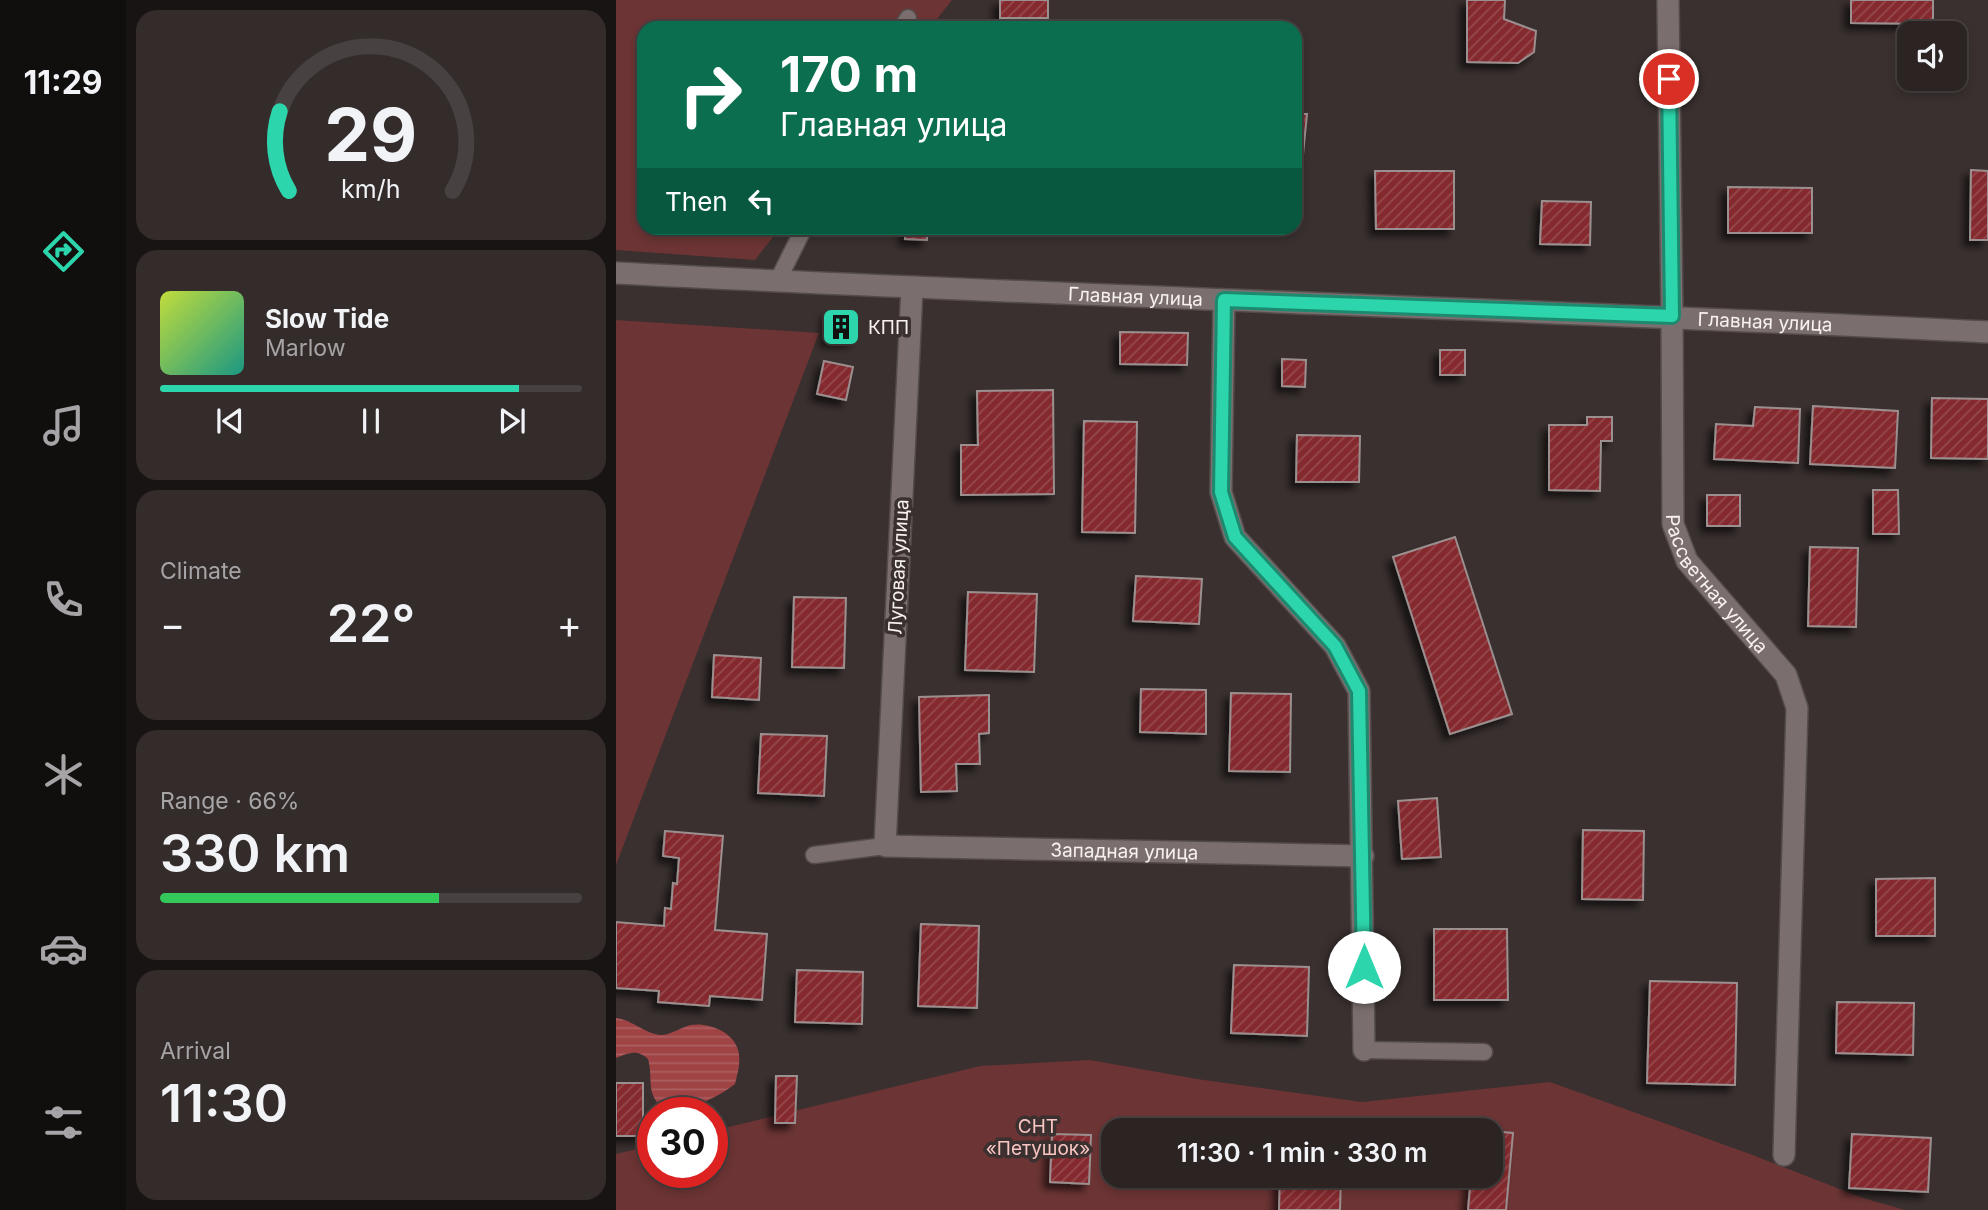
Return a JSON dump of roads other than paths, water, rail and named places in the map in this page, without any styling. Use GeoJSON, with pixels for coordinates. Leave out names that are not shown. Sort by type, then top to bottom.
{"type":"FeatureCollection","features":[{"type":"Feature","properties":{"kind":"street","name":"Рассветная улица"},"geometry":{"type":"LineString","coordinates":[[1668,0],[1672,524],[1687,561],[1786,676],[1797,708],[1784,1155]]}},
{"type":"Feature","properties":{"kind":"street","name":"Главная улица"},"geometry":{"type":"LineString","coordinates":[[616,274],[912,288],[1672,316],[1988,332]]}},
{"type":"Feature","properties":{"kind":"street","name":"Луговая улица"},"geometry":{"type":"LineString","coordinates":[[884,846],[912,288]]}},
{"type":"Feature","properties":{"kind":"street"},"geometry":{"type":"LineString","coordinates":[[1224,300],[1221,492],[1235,537],[1335,646],[1359,691],[1364,1050]]}},
{"type":"Feature","properties":{"kind":"street","name":"Западная улица"},"geometry":{"type":"LineString","coordinates":[[884,846],[1363,856]]}},
{"type":"Feature","properties":{"kind":"lane"},"geometry":{"type":"LineString","coordinates":[[778,282],[801,235]]}},
{"type":"Feature","properties":{"kind":"lane"},"geometry":{"type":"LineString","coordinates":[[814,855],[884,846]]}},
{"type":"Feature","properties":{"kind":"lane"},"geometry":{"type":"LineString","coordinates":[[1364,1050],[1484,1052]]}},
{"type":"Feature","properties":{"kind":"place","name":"КПП"},"geometry":{"type":"Point","coordinates":[841,327]}},
{"type":"Feature","properties":{"kind":"park label","name":"СНТ «Петушок»"},"geometry":{"type":"Point","coordinates":[1038,1137]}}]}
